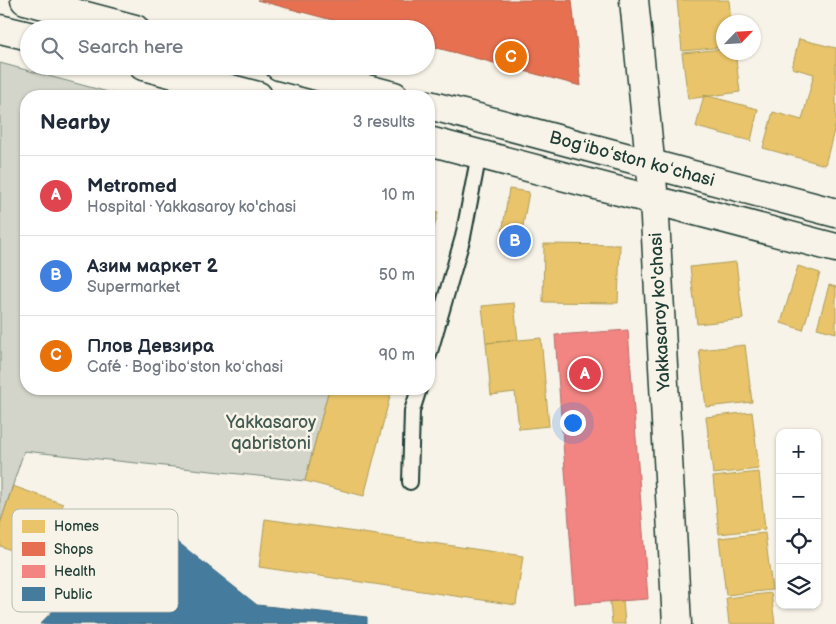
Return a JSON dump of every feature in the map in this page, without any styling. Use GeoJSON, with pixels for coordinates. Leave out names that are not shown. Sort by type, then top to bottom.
{"type":"FeatureCollection","features":[{"type":"Feature","properties":{"kind":"street"},"geometry":{"type":"LineString","coordinates":[[25,0],[101,20]]}},
{"type":"Feature","properties":{"kind":"street","name":"Yakkasaroy ko'chasi"},"geometry":{"type":"LineString","coordinates":[[634,0],[654,200],[677,624]]}},
{"type":"Feature","properties":{"kind":"street"},"geometry":{"type":"LineString","coordinates":[[0,29],[20,34]]}},
{"type":"Feature","properties":{"kind":"street"},"geometry":{"type":"LineString","coordinates":[[178,75],[235,90]]}},
{"type":"Feature","properties":{"kind":"street"},"geometry":{"type":"LineString","coordinates":[[314,75],[371,90]]}},
{"type":"Feature","properties":{"kind":"street","name":"Bogʻiboʻston koʻchasi"},"geometry":{"type":"LineString","coordinates":[[435,107],[836,213]]}},
{"type":"Feature","properties":{"kind":"street","name":"Bogʻiboʻston koʻchasi"},"geometry":{"type":"LineString","coordinates":[[435,143],[836,248]]}},
{"type":"Feature","properties":{"kind":"lane"},"geometry":{"type":"LineString","coordinates":[[435,334],[463,238],[479,154]]}},
{"type":"Feature","properties":{"kind":"lane"},"geometry":{"type":"LineString","coordinates":[[410,482],[412,411],[417,395]]}},
{"type":"Feature","properties":{"kind":"green space","name":"Yakkasaroy qabristoni"},"geometry":{"type":"Polygon","coordinates":[[[0,63],[20,68],[20,75],[45,75],[101,90],[20,90],[20,395],[327,395],[305,481],[24,451],[0,524],[0,63]]]}},
{"type":"Feature","properties":{"kind":"building: Homes"},"geometry":{"type":"Polygon","coordinates":[[[677,0],[729,0],[730,15],[716,15],[716,48],[682,51],[677,0]]]}},
{"type":"Feature","properties":{"kind":"building: Homes"},"geometry":{"type":"Polygon","coordinates":[[[799,39],[836,48],[836,123],[825,165],[763,148],[773,112],[802,120],[814,74],[792,68],[799,39]]]}},
{"type":"Feature","properties":{"kind":"building: Homes"},"geometry":{"type":"Polygon","coordinates":[[[716,50],[716,60],[736,60],[740,92],[688,99],[682,53],[716,50]]]}},
{"type":"Feature","properties":{"kind":"building: Homes"},"geometry":{"type":"Polygon","coordinates":[[[704,95],[758,109],[751,141],[696,127],[704,95]]]}},
{"type":"Feature","properties":{"kind":"building: Homes"},"geometry":{"type":"Polygon","coordinates":[[[509,189],[529,192],[520,242],[501,239],[509,189]]]}},
{"type":"Feature","properties":{"kind":"building: Homes"},"geometry":{"type":"Polygon","coordinates":[[[435,211],[438,212],[435,224],[435,211]]]}},
{"type":"Feature","properties":{"kind":"building: Homes"},"geometry":{"type":"Polygon","coordinates":[[[544,244],[620,245],[618,303],[543,302],[544,244]]]}},
{"type":"Feature","properties":{"kind":"building: Homes"},"geometry":{"type":"Polygon","coordinates":[[[736,262],[743,319],[697,324],[690,267],[736,262]]]}},
{"type":"Feature","properties":{"kind":"building: Homes"},"geometry":{"type":"Polygon","coordinates":[[[798,266],[820,273],[803,330],[781,323],[798,266]]]}},
{"type":"Feature","properties":{"kind":"building: Homes"},"geometry":{"type":"Polygon","coordinates":[[[829,285],[836,287],[836,333],[817,328],[829,285]]]}},
{"type":"Feature","properties":{"kind":"building: Homes"},"geometry":{"type":"Polygon","coordinates":[[[514,303],[518,340],[486,343],[482,306],[514,303]]]}},
{"type":"Feature","properties":{"kind":"building: Homes"},"geometry":{"type":"Polygon","coordinates":[[[541,338],[549,426],[519,429],[515,392],[491,395],[486,343],[541,338]]]}},
{"type":"Feature","properties":{"kind":"building: Homes"},"geometry":{"type":"Polygon","coordinates":[[[745,345],[752,402],[706,407],[699,350],[745,345]]]}},
{"type":"Feature","properties":{"kind":"building: Homes"},"geometry":{"type":"Polygon","coordinates":[[[327,395],[390,395],[364,496],[305,481],[327,395]]]}},
{"type":"Feature","properties":{"kind":"building: Homes"},"geometry":{"type":"Polygon","coordinates":[[[752,412],[759,469],[713,474],[706,417],[752,412]]]}},
{"type":"Feature","properties":{"kind":"building: Homes"},"geometry":{"type":"Polygon","coordinates":[[[759,472],[765,529],[719,534],[713,477],[759,472]]]}},
{"type":"Feature","properties":{"kind":"building: Homes"},"geometry":{"type":"Polygon","coordinates":[[[13,486],[63,504],[61,509],[12,509],[12,550],[0,546],[0,524],[13,486]]]}},
{"type":"Feature","properties":{"kind":"building: Homes"},"geometry":{"type":"Polygon","coordinates":[[[265,519],[523,556],[516,605],[259,567],[265,519]]]}},
{"type":"Feature","properties":{"kind":"building: Homes"},"geometry":{"type":"Polygon","coordinates":[[[765,533],[772,590],[726,595],[719,538],[765,533]]]}},
{"type":"Feature","properties":{"kind":"building: Homes"},"geometry":{"type":"Polygon","coordinates":[[[771,593],[775,624],[729,624],[726,598],[771,593]]]}},
{"type":"Feature","properties":{"kind":"building: Homes"},"geometry":{"type":"Polygon","coordinates":[[[623,600],[625,624],[612,624],[610,602],[623,600]]]}},
{"type":"Feature","properties":{"kind":"building: Shops"},"geometry":{"type":"Polygon","coordinates":[[[257,0],[572,0],[581,86],[435,47],[435,20],[332,20],[257,0]]]}},
{"type":"Feature","properties":{"kind":"building: Health"},"geometry":{"type":"Polygon","coordinates":[[[628,330],[648,599],[575,604],[555,335],[628,330]]]}},
{"type":"Feature","properties":{"kind":"building: Public"},"geometry":{"type":"Polygon","coordinates":[[[178,542],[257,605],[367,617],[367,624],[40,624],[52,612],[178,612],[178,542]]]}},
{"type":"Feature","properties":{"kind":"place","name":"Плов Девзира"},"geometry":{"type":"Point","coordinates":[511,57]}},
{"type":"Feature","properties":{"kind":"place","name":"Азим маркет 2"},"geometry":{"type":"Point","coordinates":[515,241]}},
{"type":"Feature","properties":{"kind":"place","name":"Metromed"},"geometry":{"type":"Point","coordinates":[585,374]}}]}
